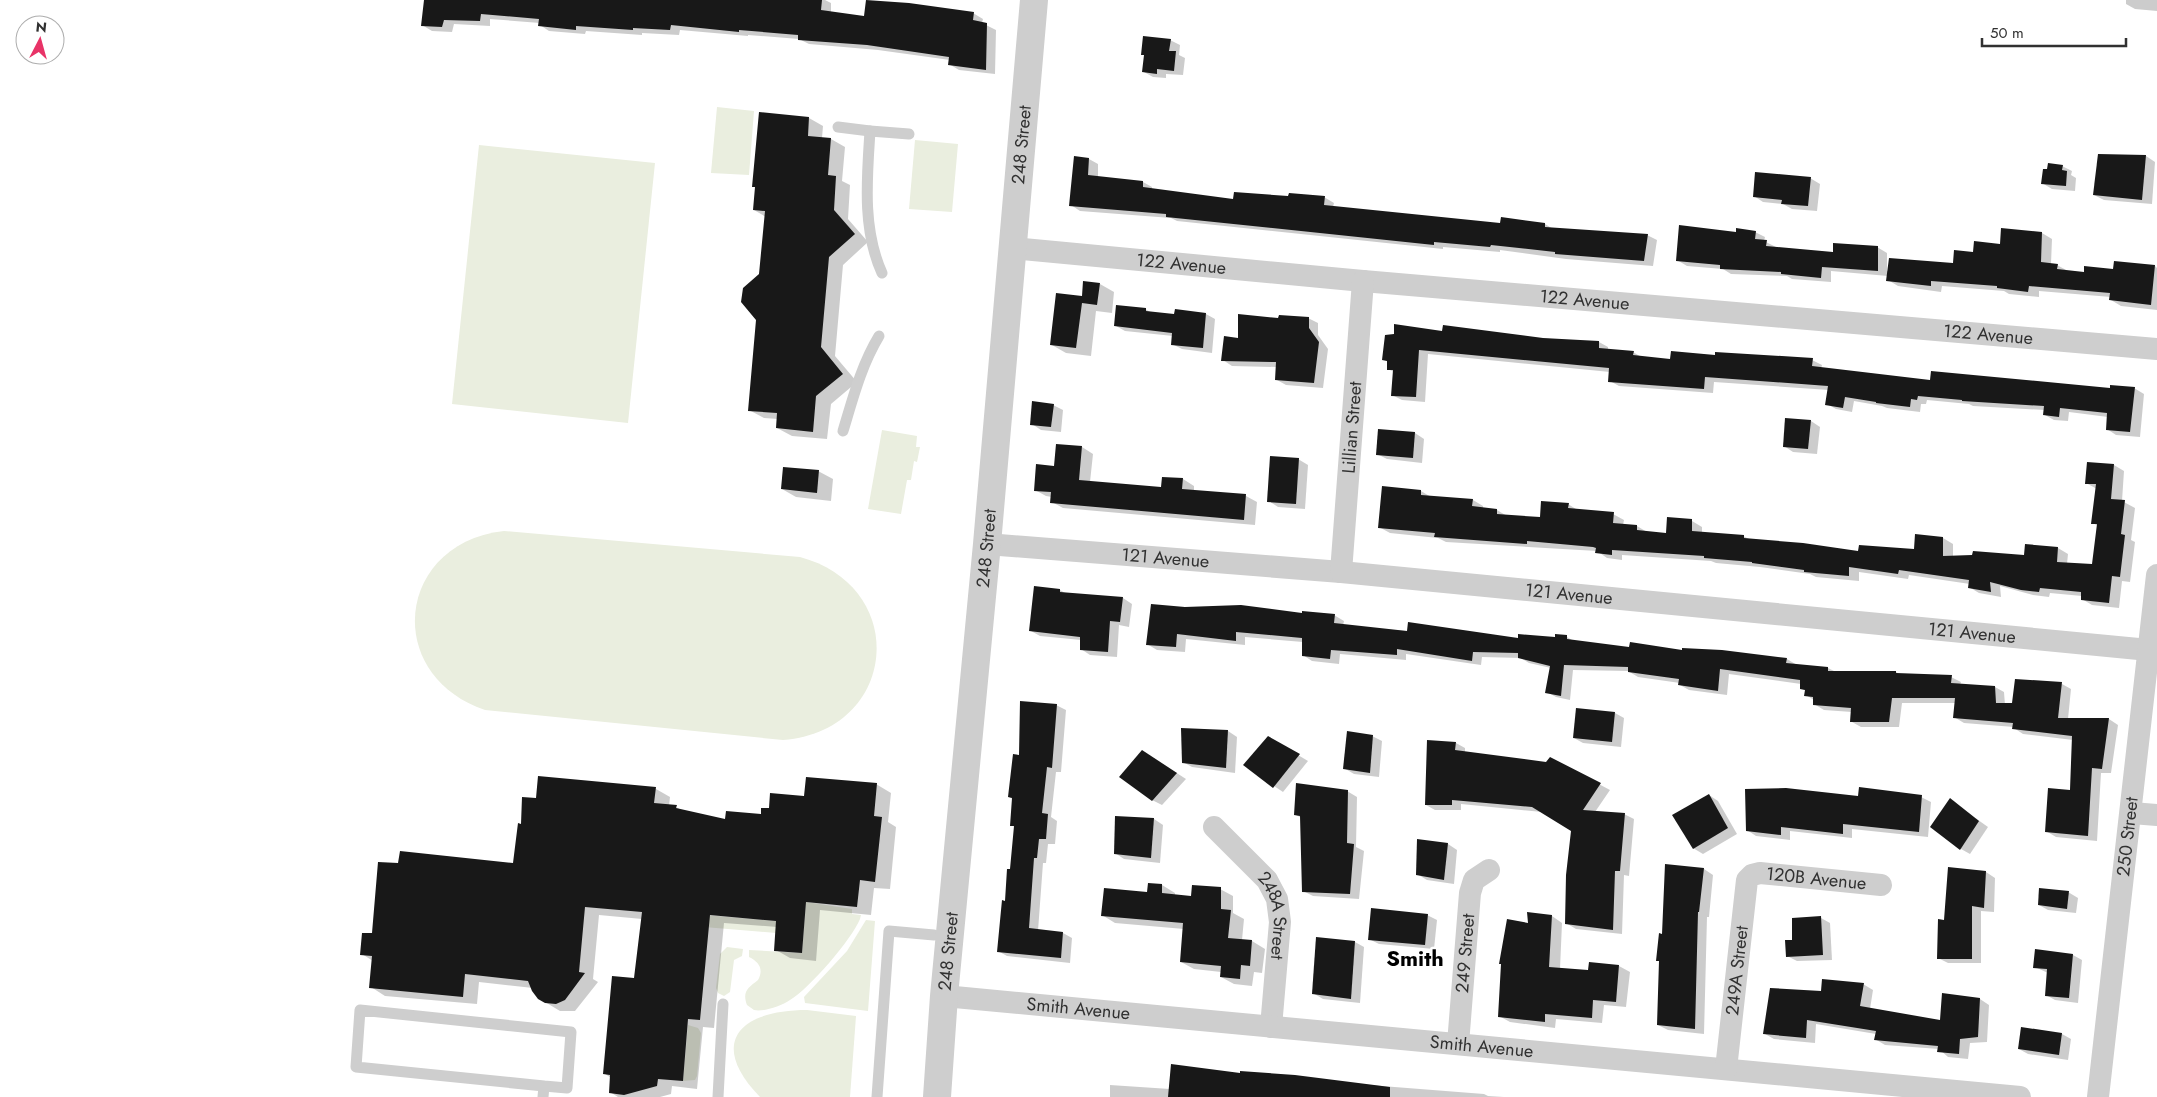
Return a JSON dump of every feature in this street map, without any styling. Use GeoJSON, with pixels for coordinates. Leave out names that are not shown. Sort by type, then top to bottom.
{"type":"FeatureCollection","features":[{"type":"Feature","properties":{"kind":"street","name":"248 Street"},"geometry":{"type":"LineString","coordinates":[[937,1097],[944,996],[987,544],[1034,0]]}},
{"type":"Feature","properties":{"kind":"street","name":"122 Avenue"},"geometry":{"type":"LineString","coordinates":[[1012,248],[1363,281],[2157,349]]}},
{"type":"Feature","properties":{"kind":"street","name":"Lillian Street"},"geometry":{"type":"LineString","coordinates":[[1341,572],[1363,281]]}},
{"type":"Feature","properties":{"kind":"street","name":"121 Avenue"},"geometry":{"type":"LineString","coordinates":[[987,544],[1341,572],[2149,650]]}},
{"type":"Feature","properties":{"kind":"street","name":"250 Street"},"geometry":{"type":"LineString","coordinates":[[2098,1097],[2132,813],[2157,575]]}},
{"type":"Feature","properties":{"kind":"street"},"geometry":{"type":"LineString","coordinates":[[2132,813],[2157,815]]}},
{"type":"Feature","properties":{"kind":"street","name":"248A Street"},"geometry":{"type":"LineString","coordinates":[[1214,827],[1267,880],[1277,899],[1280,922],[1271,1027]]}},
{"type":"Feature","properties":{"kind":"street","name":"249 Street"},"geometry":{"type":"LineString","coordinates":[[1458,1044],[1470,893],[1474,880],[1489,870]]}},
{"type":"Feature","properties":{"kind":"street","name":"120B Avenue"},"geometry":{"type":"LineString","coordinates":[[1752,875],[1760,874],[1881,885]]}},
{"type":"Feature","properties":{"kind":"street","name":"249A Street"},"geometry":{"type":"LineString","coordinates":[[1726,1070],[1747,880],[1752,875]]}},
{"type":"Feature","properties":{"kind":"street","name":"Smith Avenue"},"geometry":{"type":"LineString","coordinates":[[944,996],[2020,1097]]}},
{"type":"Feature","properties":{"kind":"lane"},"geometry":{"type":"LineString","coordinates":[[838,127],[909,134]]}},
{"type":"Feature","properties":{"kind":"lane"},"geometry":{"type":"LineString","coordinates":[[870,131],[866,190],[873,255],[882,273]]}},
{"type":"Feature","properties":{"kind":"lane"},"geometry":{"type":"LineString","coordinates":[[844,431],[862,368],[879,336]]}},
{"type":"Feature","properties":{"kind":"lane"},"geometry":{"type":"LineString","coordinates":[[877,1097],[889,931],[934,935]]}},
{"type":"Feature","properties":{"kind":"lane"},"geometry":{"type":"LineString","coordinates":[[718,1097],[723,1004]]}},
{"type":"Feature","properties":{"kind":"lane"},"geometry":{"type":"LineString","coordinates":[[360,1010],[571,1032],[567,1088],[543,1091],[356,1067],[360,1010]]}},
{"type":"Feature","properties":{"kind":"shaded area"},"geometry":{"type":"Polygon","coordinates":[[[717,107],[754,111],[749,175],[711,173],[717,107]]]}},
{"type":"Feature","properties":{"kind":"shaded area"},"geometry":{"type":"Polygon","coordinates":[[[915,140],[958,144],[952,212],[909,209],[915,140]]]}},
{"type":"Feature","properties":{"kind":"shaded area"},"geometry":{"type":"Polygon","coordinates":[[[479,145],[655,163],[628,423],[452,404],[479,145]]]}},
{"type":"Feature","properties":{"kind":"shaded area"},"geometry":{"type":"Polygon","coordinates":[[[882,430],[917,436],[916,447],[920,447],[917,462],[914,461],[911,480],[907,480],[901,514],[868,509],[882,430]]]}},
{"type":"Feature","properties":{"kind":"shaded area"},"geometry":{"type":"Polygon","coordinates":[[[504,531],[800,557],[836,573],[860,597],[874,626],[876,656],[868,686],[850,712],[821,731],[783,740],[485,710],[452,693],[429,669],[417,641],[415,612],[423,584],[441,559],[468,541],[504,531]]]}},
{"type":"Feature","properties":{"kind":"shaded area"},"geometry":{"type":"Polygon","coordinates":[[[806,902],[852,909],[852,914],[861,915],[860,919],[839,951],[808,986],[786,1002],[777,1006],[763,1010],[754,1010],[747,1005],[745,996],[749,988],[758,980],[761,972],[760,966],[749,957],[749,950],[802,953],[806,902]]]}},
{"type":"Feature","properties":{"kind":"shaded area"},"geometry":{"type":"Polygon","coordinates":[[[705,915],[776,921],[776,933],[704,927],[705,915]]]}},
{"type":"Feature","properties":{"kind":"shaded area"},"geometry":{"type":"Polygon","coordinates":[[[866,920],[875,921],[868,1011],[805,1003],[804,997],[847,951],[866,920]]]}},
{"type":"Feature","properties":{"kind":"shaded area"},"geometry":{"type":"Polygon","coordinates":[[[727,947],[743,949],[742,956],[734,960],[730,992],[724,996],[718,993],[716,988],[720,954],[727,947]]]}},
{"type":"Feature","properties":{"kind":"shaded area"},"geometry":{"type":"Polygon","coordinates":[[[807,1010],[856,1016],[850,1097],[760,1097],[744,1077],[735,1060],[734,1045],[739,1032],[749,1023],[765,1016],[784,1011],[807,1010]]]}},
{"type":"Feature","properties":{"kind":"shaded area"},"geometry":{"type":"Polygon","coordinates":[[[688,1025],[698,1028],[701,1033],[697,1076],[695,1080],[683,1081],[688,1025]]]}},
{"type":"Feature","properties":{"kind":"building"},"geometry":{"type":"Polygon","coordinates":[[[424,0],[822,0],[821,10],[864,16],[866,0],[909,3],[974,12],[973,20],[987,23],[986,70],[948,65],[949,57],[867,45],[798,40],[798,35],[739,30],[739,32],[671,25],[670,30],[633,28],[633,30],[576,26],[576,30],[538,26],[539,19],[481,14],[480,21],[444,20],[442,27],[421,26],[424,0]]]}},
{"type":"Feature","properties":{"kind":"building"},"geometry":{"type":"Polygon","coordinates":[[[1143,36],[1171,39],[1169,51],[1176,51],[1174,71],[1157,69],[1157,74],[1142,72],[1144,55],[1141,55],[1143,36]]]}},
{"type":"Feature","properties":{"kind":"building"},"geometry":{"type":"Polygon","coordinates":[[[759,112],[809,117],[808,136],[831,138],[828,175],[836,176],[834,210],[855,234],[829,257],[821,347],[843,374],[816,396],[813,432],[776,428],[777,413],[748,411],[756,320],[741,302],[743,288],[759,274],[765,211],[753,210],[755,187],[752,187],[759,112]]]}},
{"type":"Feature","properties":{"kind":"building"},"geometry":{"type":"Polygon","coordinates":[[[2098,154],[2146,155],[2142,200],[2093,195],[2098,154]]]}},
{"type":"Feature","properties":{"kind":"building"},"geometry":{"type":"Polygon","coordinates":[[[1074,156],[1089,158],[1088,175],[1143,181],[1143,187],[1233,199],[1234,192],[1288,196],[1289,193],[1325,196],[1324,205],[1500,223],[1501,217],[1545,223],[1545,227],[1648,234],[1644,261],[1555,254],[1555,252],[1491,245],[1490,247],[1434,242],[1434,245],[1166,217],[1166,214],[1069,206],[1074,156]]]}},
{"type":"Feature","properties":{"kind":"building"},"geometry":{"type":"Polygon","coordinates":[[[2048,163],[2063,165],[2062,170],[2067,171],[2066,186],[2041,184],[2043,169],[2047,169],[2048,163]]]}},
{"type":"Feature","properties":{"kind":"building"},"geometry":{"type":"Polygon","coordinates":[[[1755,172],[1811,177],[1808,206],[1781,204],[1782,200],[1753,197],[1755,172]]]}},
{"type":"Feature","properties":{"kind":"building"},"geometry":{"type":"Polygon","coordinates":[[[1679,225],[1736,232],[1736,228],[1756,231],[1755,239],[1767,240],[1766,246],[1833,252],[1833,243],[1878,246],[1878,271],[1822,267],[1821,278],[1781,274],[1781,272],[1720,269],[1720,265],[1676,261],[1679,225]]]}},
{"type":"Feature","properties":{"kind":"building"},"geometry":{"type":"Polygon","coordinates":[[[2001,228],[2042,232],[2041,262],[2058,264],[2057,269],[2084,272],[2084,266],[2113,269],[2114,261],[2155,265],[2151,305],[2109,300],[2110,293],[2029,286],[2028,292],[1997,288],[1997,286],[1931,281],[1931,286],[1886,281],[1889,258],[1953,263],[1954,250],[1973,252],[1974,241],[2000,244],[2001,228]]]}},
{"type":"Feature","properties":{"kind":"building"},"geometry":{"type":"Polygon","coordinates":[[[1083,281],[1100,283],[1097,305],[1082,303],[1076,348],[1050,345],[1056,293],[1082,296],[1083,281]]]}},
{"type":"Feature","properties":{"kind":"building"},"geometry":{"type":"Polygon","coordinates":[[[1116,305],[1146,308],[1146,311],[1174,314],[1175,309],[1206,313],[1203,348],[1171,345],[1172,333],[1114,326],[1116,305]]]}},
{"type":"Feature","properties":{"kind":"building"},"geometry":{"type":"Polygon","coordinates":[[[1238,314],[1278,318],[1279,315],[1309,317],[1309,328],[1319,342],[1314,383],[1275,380],[1276,362],[1221,361],[1224,336],[1238,338],[1238,314]]]}},
{"type":"Feature","properties":{"kind":"building"},"geometry":{"type":"Polygon","coordinates":[[[1394,324],[1442,331],[1443,325],[1543,338],[1599,341],[1599,348],[1634,351],[1633,355],[1670,359],[1671,351],[1715,355],[1715,352],[1813,358],[1812,366],[1930,380],[1931,371],[2110,388],[2110,385],[2135,387],[2130,432],[2106,430],[2107,413],[2060,408],[2059,417],[2043,415],[2044,406],[1962,401],[1918,396],[1917,400],[1911,399],[1910,407],[1845,397],[1843,408],[1825,405],[1828,386],[1705,377],[1704,389],[1608,382],[1609,368],[1419,350],[1416,397],[1391,396],[1393,370],[1387,370],[1387,361],[1382,360],[1385,335],[1394,334],[1394,324]]]}},
{"type":"Feature","properties":{"kind":"building"},"geometry":{"type":"Polygon","coordinates":[[[1032,401],[1054,404],[1051,427],[1030,425],[1032,401]]]}},
{"type":"Feature","properties":{"kind":"building"},"geometry":{"type":"Polygon","coordinates":[[[1785,418],[1811,420],[1808,449],[1783,447],[1785,418]]]}},
{"type":"Feature","properties":{"kind":"building"},"geometry":{"type":"Polygon","coordinates":[[[1378,429],[1415,432],[1413,458],[1376,455],[1378,429]]]}},
{"type":"Feature","properties":{"kind":"building"},"geometry":{"type":"Polygon","coordinates":[[[1056,444],[1082,446],[1079,480],[1161,487],[1162,477],[1183,478],[1182,489],[1246,494],[1244,520],[1050,503],[1051,492],[1034,491],[1036,464],[1054,466],[1056,444]]]}},
{"type":"Feature","properties":{"kind":"building"},"geometry":{"type":"Polygon","coordinates":[[[1270,456],[1299,458],[1296,504],[1267,502],[1270,456]]]}},
{"type":"Feature","properties":{"kind":"building"},"geometry":{"type":"Polygon","coordinates":[[[2087,462],[2114,464],[2111,499],[2125,500],[2121,534],[2125,535],[2120,577],[2112,576],[2109,603],[2081,600],[2081,592],[2040,588],[2039,592],[2021,590],[1990,582],[1991,592],[1968,588],[1969,580],[1899,570],[1898,574],[1849,567],[1849,576],[1804,572],[1804,570],[1752,562],[1704,558],[1704,556],[1612,550],[1612,555],[1595,553],[1596,548],[1593,547],[1527,541],[1527,544],[1434,537],[1435,533],[1378,528],[1382,486],[1421,490],[1421,495],[1473,499],[1472,506],[1497,509],[1497,514],[1540,517],[1541,501],[1569,503],[1568,508],[1614,512],[1613,523],[1637,525],[1637,530],[1666,533],[1667,517],[1692,519],[1692,531],[1744,535],[1744,538],[1803,543],[1858,551],[1859,545],[1914,549],[1915,534],[1943,537],[1943,556],[1972,555],[1973,551],[2024,555],[2025,544],[2058,547],[2057,562],[2092,564],[2097,524],[2091,524],[2096,484],[2085,484],[2087,462]]]}},
{"type":"Feature","properties":{"kind":"building"},"geometry":{"type":"Polygon","coordinates":[[[783,467],[819,470],[817,493],[781,489],[783,467]]]}},
{"type":"Feature","properties":{"kind":"building"},"geometry":{"type":"Polygon","coordinates":[[[1034,586],[1060,589],[1060,592],[1123,597],[1120,622],[1110,621],[1108,652],[1080,650],[1080,637],[1029,631],[1034,586]]]}},
{"type":"Feature","properties":{"kind":"building"},"geometry":{"type":"Polygon","coordinates":[[[1151,604],[1185,607],[1241,605],[1302,613],[1302,611],[1335,614],[1334,623],[1407,631],[1408,622],[1518,638],[1518,634],[1555,637],[1555,634],[1567,635],[1567,639],[1629,647],[1630,642],[1682,650],[1682,648],[1722,650],[1787,658],[1786,663],[1828,667],[1828,671],[1896,671],[1896,673],[1952,675],[1951,683],[1995,686],[1996,703],[2012,703],[2015,679],[2062,682],[2058,718],[2109,718],[2102,769],[2092,768],[2088,836],[2045,832],[2048,788],[2070,790],[2072,736],[2012,729],[2013,723],[1953,718],[1955,698],[1892,698],[1889,722],[1850,722],[1851,708],[1813,705],[1813,697],[1804,696],[1805,690],[1800,689],[1800,680],[1720,669],[1718,691],[1678,685],[1679,679],[1628,672],[1628,667],[1564,665],[1561,696],[1545,693],[1550,666],[1518,658],[1518,653],[1473,652],[1472,661],[1397,649],[1397,655],[1331,650],[1330,659],[1302,656],[1302,638],[1236,632],[1236,641],[1177,634],[1176,647],[1146,645],[1151,604]]]}},
{"type":"Feature","properties":{"kind":"building"},"geometry":{"type":"Polygon","coordinates":[[[1020,701],[1057,704],[1052,768],[1047,767],[1042,813],[1048,814],[1046,839],[1039,839],[1037,858],[1034,858],[1029,928],[1063,932],[1061,958],[997,952],[1002,900],[1005,901],[1007,869],[1010,869],[1014,826],[1010,826],[1012,798],[1008,797],[1013,754],[1019,755],[1020,701]]]}},
{"type":"Feature","properties":{"kind":"building"},"geometry":{"type":"Polygon","coordinates":[[[1576,708],[1615,712],[1612,742],[1573,738],[1576,708]]]}},
{"type":"Feature","properties":{"kind":"building"},"geometry":{"type":"Polygon","coordinates":[[[1181,728],[1228,730],[1226,768],[1182,763],[1181,728]]]}},
{"type":"Feature","properties":{"kind":"building"},"geometry":{"type":"Polygon","coordinates":[[[1347,731],[1373,735],[1370,773],[1343,769],[1347,731]]]}},
{"type":"Feature","properties":{"kind":"building"},"geometry":{"type":"Polygon","coordinates":[[[1268,736],[1300,754],[1273,788],[1243,765],[1268,736]]]}},
{"type":"Feature","properties":{"kind":"building"},"geometry":{"type":"Polygon","coordinates":[[[1427,740],[1456,742],[1455,750],[1546,762],[1550,757],[1601,783],[1583,810],[1625,813],[1620,871],[1615,871],[1613,930],[1565,924],[1566,875],[1571,831],[1532,807],[1452,800],[1452,805],[1425,805],[1427,740]]]}},
{"type":"Feature","properties":{"kind":"building"},"geometry":{"type":"Polygon","coordinates":[[[1142,750],[1177,773],[1152,801],[1119,777],[1142,750]]]}},
{"type":"Feature","properties":{"kind":"building"},"geometry":{"type":"Polygon","coordinates":[[[538,776],[656,787],[654,803],[677,805],[676,808],[725,819],[726,811],[761,814],[761,808],[769,808],[770,793],[804,796],[806,777],[877,783],[874,816],[882,817],[875,882],[860,880],[857,907],[806,902],[802,953],[774,951],[776,921],[710,915],[700,1020],[688,1019],[683,1081],[658,1079],[657,1086],[624,1095],[609,1093],[610,1075],[603,1074],[612,976],[634,978],[642,912],[585,907],[579,972],[585,973],[565,1000],[556,1004],[545,1003],[538,999],[528,981],[465,974],[463,997],[369,988],[372,956],[360,955],[362,933],[372,933],[378,862],[398,863],[400,851],[513,863],[518,823],[521,824],[522,797],[536,798],[538,776]]]}},
{"type":"Feature","properties":{"kind":"building"},"geometry":{"type":"Polygon","coordinates":[[[1296,783],[1348,790],[1347,843],[1354,844],[1350,894],[1302,892],[1300,816],[1294,815],[1296,783]]]}},
{"type":"Feature","properties":{"kind":"building"},"geometry":{"type":"Polygon","coordinates":[[[1859,787],[1922,795],[1919,832],[1843,824],[1843,834],[1781,827],[1781,835],[1746,831],[1745,789],[1786,788],[1858,796],[1859,787]]]}},
{"type":"Feature","properties":{"kind":"building"},"geometry":{"type":"Polygon","coordinates":[[[1709,794],[1728,828],[1693,849],[1672,815],[1709,794]]]}},
{"type":"Feature","properties":{"kind":"building"},"geometry":{"type":"Polygon","coordinates":[[[1950,798],[1979,821],[1960,850],[1930,827],[1950,798]]]}},
{"type":"Feature","properties":{"kind":"building"},"geometry":{"type":"Polygon","coordinates":[[[1115,816],[1154,818],[1151,858],[1114,854],[1115,816]]]}},
{"type":"Feature","properties":{"kind":"building"},"geometry":{"type":"Polygon","coordinates":[[[1417,839],[1448,843],[1444,880],[1416,875],[1417,839]]]}},
{"type":"Feature","properties":{"kind":"building"},"geometry":{"type":"Polygon","coordinates":[[[1665,864],[1704,868],[1698,912],[1695,1029],[1657,1025],[1659,961],[1656,961],[1659,933],[1662,934],[1665,864]]]}},
{"type":"Feature","properties":{"kind":"building"},"geometry":{"type":"Polygon","coordinates":[[[1948,867],[1986,871],[1984,908],[1972,906],[1972,959],[1937,959],[1938,919],[1944,920],[1948,867]]]}},
{"type":"Feature","properties":{"kind":"building"},"geometry":{"type":"Polygon","coordinates":[[[1148,883],[1162,884],[1162,893],[1191,896],[1192,885],[1221,887],[1221,909],[1231,910],[1228,938],[1252,940],[1250,966],[1241,965],[1240,979],[1220,977],[1221,966],[1180,962],[1183,923],[1101,916],[1104,888],[1147,892],[1148,883]]]}},
{"type":"Feature","properties":{"kind":"building"},"geometry":{"type":"Polygon","coordinates":[[[2039,888],[2069,891],[2067,909],[2038,905],[2039,888]]]}},
{"type":"Feature","properties":{"kind":"building"},"geometry":{"type":"Polygon","coordinates":[[[1371,908],[1428,914],[1425,945],[1368,940],[1371,908]]]}},
{"type":"Feature","properties":{"kind":"building"},"geometry":{"type":"Polygon","coordinates":[[[1527,912],[1552,915],[1549,967],[1588,970],[1589,962],[1619,965],[1616,1002],[1593,1000],[1592,1018],[1545,1014],[1545,1022],[1498,1017],[1501,964],[1499,964],[1507,919],[1528,923],[1527,912]]]}},
{"type":"Feature","properties":{"kind":"building"},"geometry":{"type":"Polygon","coordinates":[[[1821,916],[1823,955],[1786,957],[1785,940],[1792,940],[1792,918],[1821,916]]]}},
{"type":"Feature","properties":{"kind":"building"},"geometry":{"type":"Polygon","coordinates":[[[1316,937],[1355,941],[1351,999],[1312,994],[1316,937]]]}},
{"type":"Feature","properties":{"kind":"building"},"geometry":{"type":"Polygon","coordinates":[[[2035,949],[2073,954],[2069,998],[2045,996],[2047,969],[2033,968],[2035,949]]]}},
{"type":"Feature","properties":{"kind":"building"},"geometry":{"type":"Polygon","coordinates":[[[1822,979],[1864,983],[1860,1006],[1940,1020],[1942,993],[1980,998],[1978,1037],[1960,1039],[1959,1054],[1937,1052],[1938,1046],[1874,1040],[1876,1031],[1807,1020],[1806,1038],[1763,1034],[1770,988],[1821,991],[1822,979]]]}},
{"type":"Feature","properties":{"kind":"building"},"geometry":{"type":"Polygon","coordinates":[[[2021,1027],[2062,1033],[2059,1055],[2018,1049],[2021,1027]]]}},
{"type":"Feature","properties":{"kind":"building"},"geometry":{"type":"Polygon","coordinates":[[[1171,1064],[1240,1073],[1240,1071],[1295,1075],[1390,1087],[1390,1097],[1168,1097],[1171,1064]]]}},
{"type":"Feature","properties":{"kind":"district","name":"Smith"},"geometry":{"type":"Point","coordinates":[1415,958]}}]}
